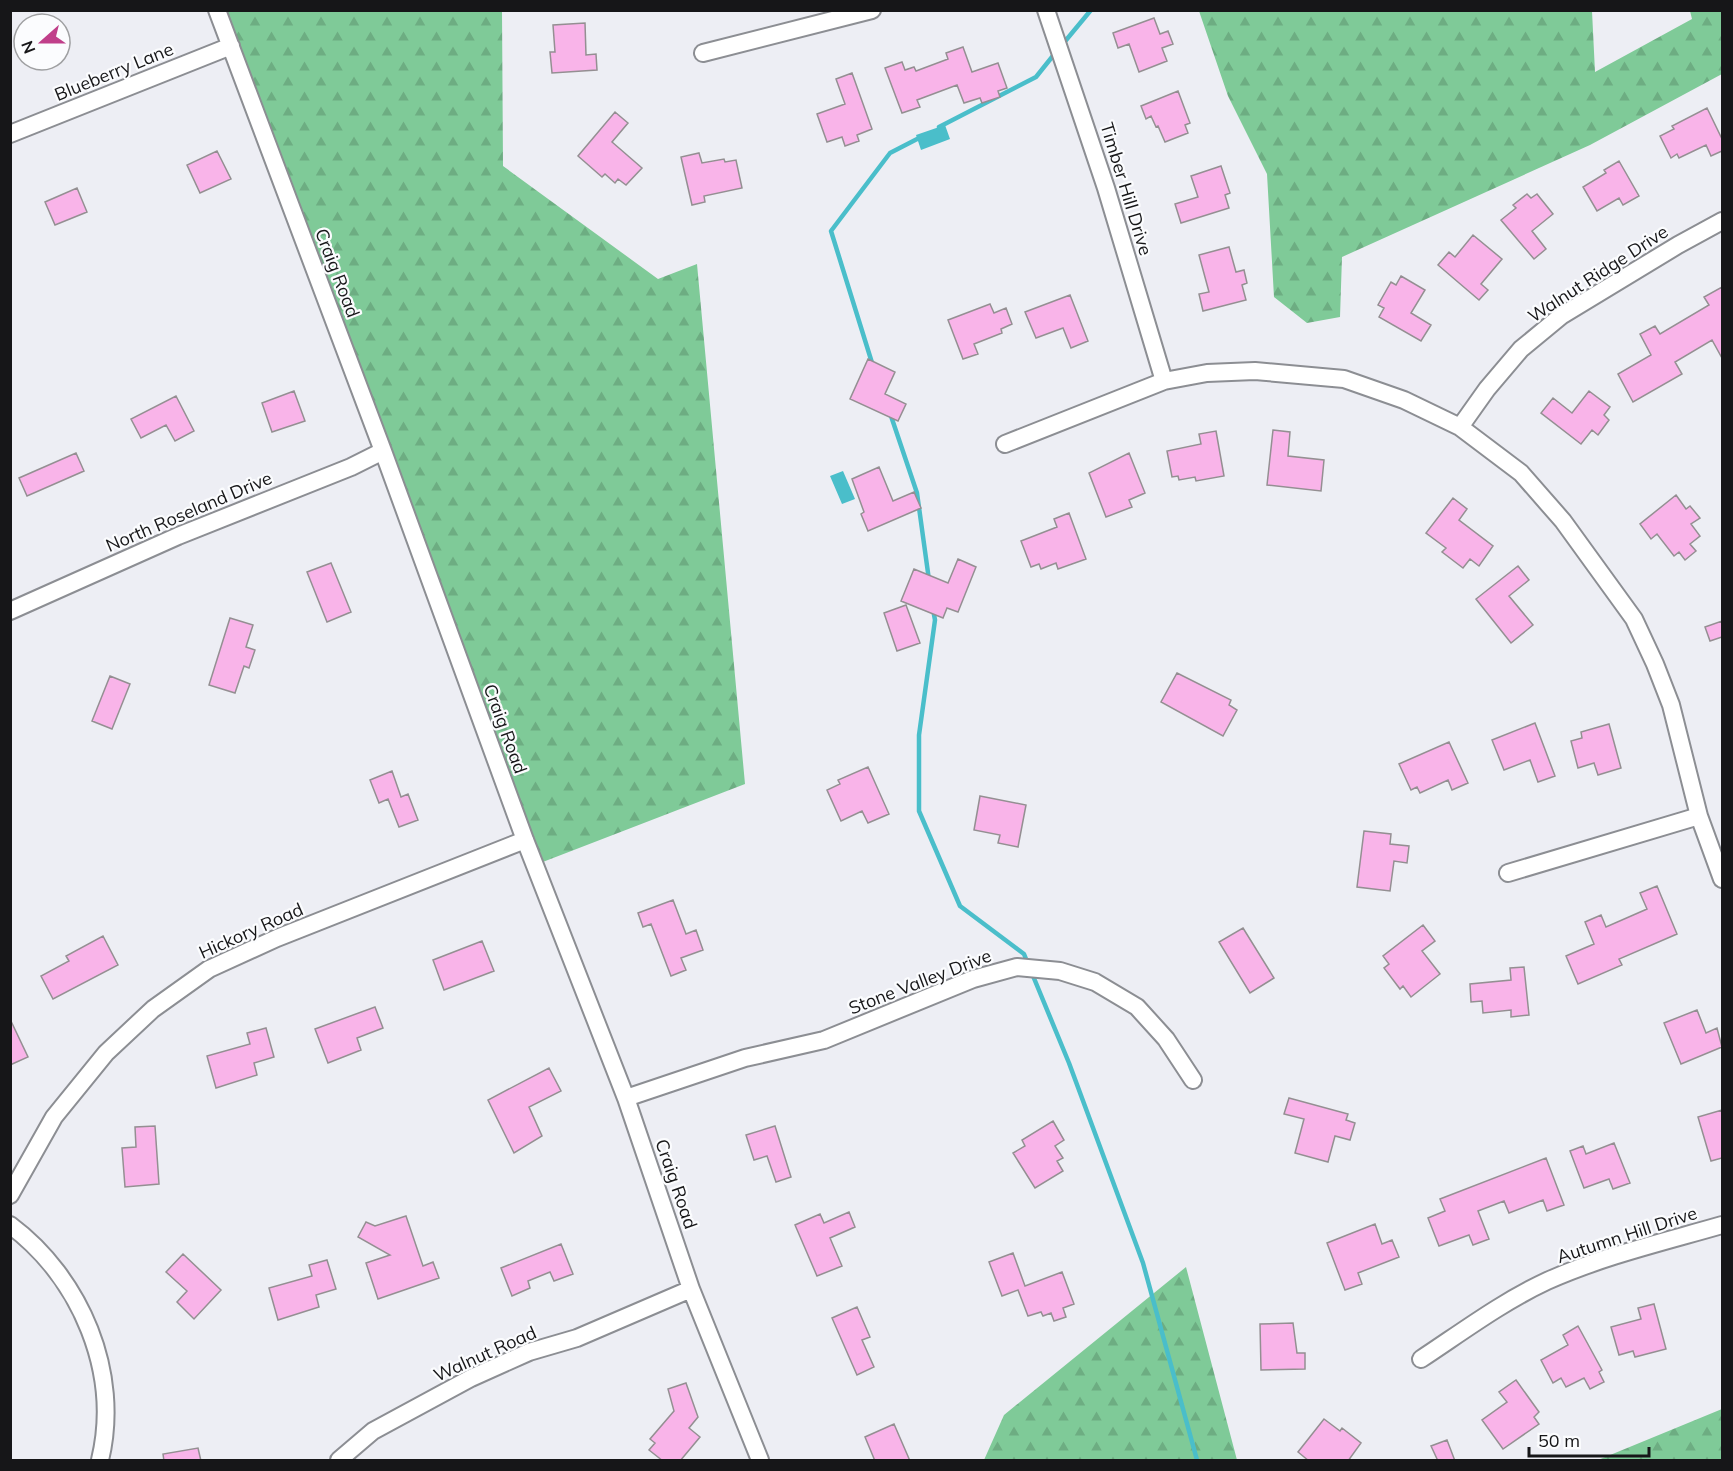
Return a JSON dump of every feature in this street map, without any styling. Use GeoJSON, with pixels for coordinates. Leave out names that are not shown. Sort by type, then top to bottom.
{"type":"FeatureCollection","features":[{"type":"Feature","properties":{"kind":"street","name":"Craig Road"},"geometry":{"type":"LineString","coordinates":[[218,10],[384,452],[525,840],[626,1098],[691,1289],[760,1460]]}},
{"type":"Feature","properties":{"kind":"street"},"geometry":{"type":"LineString","coordinates":[[703,53],[872,10]]}},
{"type":"Feature","properties":{"kind":"street","name":"Timber Hill Drive"},"geometry":{"type":"LineString","coordinates":[[1046,10],[1106,188],[1164,381]]}},
{"type":"Feature","properties":{"kind":"street","name":"Blueberry Lane"},"geometry":{"type":"LineString","coordinates":[[10,134],[231,46]]}},
{"type":"Feature","properties":{"kind":"street","name":"Walnut Ridge Drive"},"geometry":{"type":"LineString","coordinates":[[1460,427],[1486,388],[1521,349],[1561,316],[1722,221]]}},
{"type":"Feature","properties":{"kind":"street"},"geometry":{"type":"LineString","coordinates":[[1005,444],[1164,381],[1207,373],[1254,371],[1322,375],[1344,379],[1404,400],[1460,427],[1521,473],[1563,521],[1634,619],[1671,705],[1700,816],[1722,879]]}},
{"type":"Feature","properties":{"kind":"street","name":"North Roseland Drive"},"geometry":{"type":"LineString","coordinates":[[10,611],[178,536],[384,452]]}},
{"type":"Feature","properties":{"kind":"street"},"geometry":{"type":"LineString","coordinates":[[1508,873],[1700,816]]}},
{"type":"Feature","properties":{"kind":"street","name":"Hickory Road"},"geometry":{"type":"LineString","coordinates":[[10,1195],[54,1117],[106,1053],[153,1009],[209,969],[278,938],[525,840]]}},
{"type":"Feature","properties":{"kind":"street","name":"Stone Valley Drive"},"geometry":{"type":"LineString","coordinates":[[626,1098],[745,1058],[824,1040],[973,979],[1017,967],[1060,971],[1095,982],[1137,1007],[1166,1039],[1193,1080]]}},
{"type":"Feature","properties":{"kind":"street"},"geometry":{"type":"LineString","coordinates":[[10,1225],[27,1237],[56,1269],[74,1294],[95,1344],[106,1395],[100,1461]]}},
{"type":"Feature","properties":{"kind":"street","name":"Autumn Hill Drive"},"geometry":{"type":"LineString","coordinates":[[1421,1359],[1498,1307],[1546,1282],[1592,1262],[1722,1225]]}},
{"type":"Feature","properties":{"kind":"street","name":"Walnut Road"},"geometry":{"type":"LineString","coordinates":[[339,1461],[373,1431],[471,1378],[529,1352],[577,1338],[691,1289]]}},
{"type":"Feature","properties":{"kind":"green space"},"geometry":{"type":"Polygon","coordinates":[[[217,11],[502,11],[503,166],[658,279],[697,264],[745,784],[535,865],[217,11]]]}},
{"type":"Feature","properties":{"kind":"green space"},"geometry":{"type":"Polygon","coordinates":[[[1199,11],[1592,11],[1595,72],[1692,19],[1690,11],[1722,11],[1722,74],[1590,145],[1342,257],[1340,317],[1307,323],[1274,297],[1267,174],[1228,96],[1199,11]]]}},
{"type":"Feature","properties":{"kind":"green space"},"geometry":{"type":"Polygon","coordinates":[[[1186,1267],[1237,1460],[984,1460],[1004,1415],[1186,1267]]]}},
{"type":"Feature","properties":{"kind":"green space"},"geometry":{"type":"Polygon","coordinates":[[[1722,1409],[1722,1460],[1598,1460],[1722,1409]]]}},
{"type":"Feature","properties":{"kind":"water"},"geometry":{"type":"Polygon","coordinates":[[[945,125],[950,139],[921,150],[916,135],[945,125]]]}},
{"type":"Feature","properties":{"kind":"water"},"geometry":{"type":"Polygon","coordinates":[[[843,471],[855,499],[842,504],[830,476],[843,471]]]}},
{"type":"Feature","properties":{"kind":"building"},"geometry":{"type":"Polygon","coordinates":[[[1154,18],[1160,34],[1168,31],[1173,44],[1162,48],[1167,61],[1139,72],[1129,44],[1118,48],[1113,33],[1154,18]]]}},
{"type":"Feature","properties":{"kind":"building"},"geometry":{"type":"Polygon","coordinates":[[[585,23],[586,55],[596,54],[597,70],[552,73],[550,52],[555,52],[553,25],[585,23]]]}},
{"type":"Feature","properties":{"kind":"building"},"geometry":{"type":"Polygon","coordinates":[[[963,47],[972,72],[998,63],[1007,88],[998,91],[1000,97],[982,103],[980,98],[964,103],[957,85],[917,100],[920,107],[902,113],[885,68],[902,62],[905,70],[914,67],[916,71],[948,59],[946,53],[963,47]]]}},
{"type":"Feature","properties":{"kind":"building"},"geometry":{"type":"Polygon","coordinates":[[[852,73],[872,129],[857,135],[859,141],[845,146],[842,137],[827,142],[817,114],[845,104],[836,79],[852,73]]]}},
{"type":"Feature","properties":{"kind":"building"},"geometry":{"type":"Polygon","coordinates":[[[1178,91],[1190,123],[1185,125],[1188,133],[1165,142],[1151,116],[1146,119],[1141,106],[1178,91]]]}},
{"type":"Feature","properties":{"kind":"building"},"geometry":{"type":"Polygon","coordinates":[[[1707,108],[1722,139],[1722,151],[1711,156],[1706,145],[1679,158],[1677,154],[1671,158],[1660,136],[1674,129],[1672,126],[1707,108]]]}},
{"type":"Feature","properties":{"kind":"building"},"geometry":{"type":"Polygon","coordinates":[[[615,112],[628,123],[612,142],[642,168],[626,185],[618,179],[615,183],[605,174],[602,177],[578,156],[615,112]]]}},
{"type":"Feature","properties":{"kind":"building"},"geometry":{"type":"Polygon","coordinates":[[[217,151],[231,179],[200,193],[187,165],[217,151]]]}},
{"type":"Feature","properties":{"kind":"building"},"geometry":{"type":"Polygon","coordinates":[[[699,153],[702,163],[724,159],[725,162],[736,160],[742,188],[704,196],[705,202],[692,205],[681,157],[699,153]]]}},
{"type":"Feature","properties":{"kind":"building"},"geometry":{"type":"Polygon","coordinates":[[[1619,161],[1639,196],[1623,205],[1619,198],[1597,211],[1583,187],[1606,173],[1604,170],[1619,161]]]}},
{"type":"Feature","properties":{"kind":"building"},"geometry":{"type":"Polygon","coordinates":[[[1221,166],[1230,193],[1225,195],[1229,208],[1181,223],[1175,204],[1198,197],[1191,176],[1221,166]]]}},
{"type":"Feature","properties":{"kind":"building"},"geometry":{"type":"Polygon","coordinates":[[[77,188],[87,212],[55,225],[45,202],[77,188]]]}},
{"type":"Feature","properties":{"kind":"building"},"geometry":{"type":"Polygon","coordinates":[[[1527,194],[1531,198],[1537,194],[1553,214],[1532,231],[1546,249],[1534,259],[1501,220],[1516,208],[1513,205],[1527,194]]]}},
{"type":"Feature","properties":{"kind":"building"},"geometry":{"type":"Polygon","coordinates":[[[1473,235],[1502,259],[1481,284],[1488,290],[1479,300],[1438,265],[1449,252],[1455,257],[1473,235]]]}},
{"type":"Feature","properties":{"kind":"building"},"geometry":{"type":"Polygon","coordinates":[[[1229,247],[1236,272],[1244,270],[1247,283],[1242,285],[1246,300],[1203,311],[1199,294],[1209,292],[1199,255],[1229,247]]]}},
{"type":"Feature","properties":{"kind":"building"},"geometry":{"type":"Polygon","coordinates":[[[1401,276],[1425,290],[1411,313],[1431,325],[1421,341],[1379,317],[1384,308],[1378,305],[1391,282],[1396,285],[1401,276]]]}},
{"type":"Feature","properties":{"kind":"building"},"geometry":{"type":"Polygon","coordinates":[[[1722,287],[1722,358],[1712,340],[1675,362],[1682,374],[1633,402],[1618,374],[1651,355],[1640,334],[1655,326],[1660,334],[1709,305],[1704,297],[1722,287]]]}},
{"type":"Feature","properties":{"kind":"building"},"geometry":{"type":"Polygon","coordinates":[[[1070,295],[1088,341],[1071,348],[1063,328],[1036,338],[1025,312],[1070,295]]]}},
{"type":"Feature","properties":{"kind":"building"},"geometry":{"type":"Polygon","coordinates":[[[990,304],[994,313],[1006,308],[1012,324],[1001,329],[1002,333],[974,344],[978,354],[963,359],[948,320],[990,304]]]}},
{"type":"Feature","properties":{"kind":"building"},"geometry":{"type":"Polygon","coordinates":[[[868,359],[895,372],[885,394],[906,404],[898,421],[850,399],[868,359]]]}},
{"type":"Feature","properties":{"kind":"building"},"geometry":{"type":"Polygon","coordinates":[[[294,391],[305,421],[272,432],[262,403],[294,391]]]}},
{"type":"Feature","properties":{"kind":"building"},"geometry":{"type":"Polygon","coordinates":[[[1589,391],[1610,407],[1604,415],[1609,420],[1598,435],[1592,430],[1581,444],[1541,413],[1553,398],[1572,413],[1589,391]]]}},
{"type":"Feature","properties":{"kind":"building"},"geometry":{"type":"Polygon","coordinates":[[[176,396],[194,431],[175,441],[166,425],[141,438],[131,419],[176,396]]]}},
{"type":"Feature","properties":{"kind":"building"},"geometry":{"type":"Polygon","coordinates":[[[1273,430],[1290,432],[1288,456],[1324,460],[1321,491],[1267,485],[1273,430]]]}},
{"type":"Feature","properties":{"kind":"building"},"geometry":{"type":"Polygon","coordinates":[[[1216,431],[1224,476],[1196,481],[1195,477],[1179,480],[1178,476],[1172,477],[1167,451],[1201,444],[1199,434],[1216,431]]]}},
{"type":"Feature","properties":{"kind":"building"},"geometry":{"type":"Polygon","coordinates":[[[76,453],[84,471],[27,496],[19,478],[76,453]]]}},
{"type":"Feature","properties":{"kind":"building"},"geometry":{"type":"Polygon","coordinates":[[[1129,453],[1145,493],[1129,500],[1132,507],[1106,517],[1089,473],[1129,453]]]}},
{"type":"Feature","properties":{"kind":"building"},"geometry":{"type":"Polygon","coordinates":[[[879,467],[893,501],[914,492],[921,508],[868,531],[852,479],[879,467]]]}},
{"type":"Feature","properties":{"kind":"building"},"geometry":{"type":"Polygon","coordinates":[[[1676,495],[1686,509],[1690,506],[1700,518],[1691,524],[1700,536],[1690,544],[1696,551],[1685,560],[1679,552],[1674,556],[1657,534],[1651,539],[1640,524],[1676,495]]]}},
{"type":"Feature","properties":{"kind":"building"},"geometry":{"type":"Polygon","coordinates":[[[1453,498],[1467,509],[1459,520],[1493,546],[1479,566],[1470,559],[1463,568],[1442,552],[1446,548],[1426,533],[1453,498]]]}},
{"type":"Feature","properties":{"kind":"building"},"geometry":{"type":"Polygon","coordinates":[[[1069,513],[1086,559],[1058,569],[1056,563],[1041,569],[1039,564],[1031,567],[1021,541],[1057,527],[1054,519],[1069,513]]]}},
{"type":"Feature","properties":{"kind":"building"},"geometry":{"type":"Polygon","coordinates":[[[958,559],[976,567],[958,612],[947,608],[943,618],[901,601],[914,569],[948,583],[958,559]]]}},
{"type":"Feature","properties":{"kind":"building"},"geometry":{"type":"Polygon","coordinates":[[[331,563],[351,612],[327,622],[307,572],[331,563]]]}},
{"type":"Feature","properties":{"kind":"building"},"geometry":{"type":"Polygon","coordinates":[[[1518,566],[1529,580],[1509,596],[1533,625],[1511,643],[1476,599],[1518,566]]]}},
{"type":"Feature","properties":{"kind":"building"},"geometry":{"type":"Polygon","coordinates":[[[906,605],[920,643],[897,651],[884,613],[906,605]]]}},
{"type":"Feature","properties":{"kind":"building"},"geometry":{"type":"Polygon","coordinates":[[[230,618],[253,625],[246,647],[255,650],[249,668],[244,666],[235,693],[209,685],[230,618]]]}},
{"type":"Feature","properties":{"kind":"building"},"geometry":{"type":"Polygon","coordinates":[[[1722,621],[1722,637],[1710,641],[1705,627],[1722,621]]]}},
{"type":"Feature","properties":{"kind":"building"},"geometry":{"type":"Polygon","coordinates":[[[1177,673],[1231,700],[1229,705],[1237,710],[1223,736],[1161,702],[1177,673]]]}},
{"type":"Feature","properties":{"kind":"building"},"geometry":{"type":"Polygon","coordinates":[[[110,676],[130,684],[112,729],[92,721],[110,676]]]}},
{"type":"Feature","properties":{"kind":"building"},"geometry":{"type":"Polygon","coordinates":[[[1535,723],[1555,776],[1538,782],[1530,760],[1504,770],[1492,740],[1535,723]]]}},
{"type":"Feature","properties":{"kind":"building"},"geometry":{"type":"Polygon","coordinates":[[[1609,724],[1621,768],[1598,775],[1594,763],[1578,768],[1571,741],[1582,738],[1581,732],[1609,724]]]}},
{"type":"Feature","properties":{"kind":"building"},"geometry":{"type":"Polygon","coordinates":[[[1449,742],[1468,783],[1452,790],[1448,780],[1420,793],[1417,787],[1411,790],[1399,764],[1449,742]]]}},
{"type":"Feature","properties":{"kind":"building"},"geometry":{"type":"Polygon","coordinates":[[[868,767],[889,814],[868,823],[862,811],[841,821],[827,790],[840,784],[838,780],[868,767]]]}},
{"type":"Feature","properties":{"kind":"building"},"geometry":{"type":"Polygon","coordinates":[[[392,771],[401,797],[408,794],[418,820],[399,827],[388,799],[379,803],[370,780],[392,771]]]}},
{"type":"Feature","properties":{"kind":"building"},"geometry":{"type":"Polygon","coordinates":[[[980,796],[1026,805],[1018,847],[998,843],[1000,835],[974,830],[980,796]]]}},
{"type":"Feature","properties":{"kind":"building"},"geometry":{"type":"Polygon","coordinates":[[[1364,831],[1391,834],[1390,844],[1409,846],[1407,863],[1394,861],[1390,891],[1357,887],[1364,831]]]}},
{"type":"Feature","properties":{"kind":"building"},"geometry":{"type":"Polygon","coordinates":[[[1657,886],[1677,934],[1619,959],[1622,965],[1578,984],[1566,956],[1594,944],[1585,922],[1601,915],[1606,927],[1647,909],[1640,893],[1657,886]]]}},
{"type":"Feature","properties":{"kind":"building"},"geometry":{"type":"Polygon","coordinates":[[[673,900],[686,934],[696,930],[703,950],[681,958],[686,970],[671,976],[651,924],[643,927],[638,913],[673,900]]]}},
{"type":"Feature","properties":{"kind":"building"},"geometry":{"type":"Polygon","coordinates":[[[1423,925],[1435,941],[1422,951],[1440,974],[1411,997],[1403,986],[1400,989],[1384,968],[1389,964],[1383,956],[1423,925]]]}},
{"type":"Feature","properties":{"kind":"building"},"geometry":{"type":"Polygon","coordinates":[[[1243,928],[1274,978],[1250,993],[1219,942],[1243,928]]]}},
{"type":"Feature","properties":{"kind":"building"},"geometry":{"type":"Polygon","coordinates":[[[103,936],[118,965],[53,999],[41,976],[69,961],[66,956],[103,936]]]}},
{"type":"Feature","properties":{"kind":"building"},"geometry":{"type":"Polygon","coordinates":[[[482,941],[494,971],[444,990],[433,960],[482,941]]]}},
{"type":"Feature","properties":{"kind":"building"},"geometry":{"type":"Polygon","coordinates":[[[1524,967],[1529,1015],[1511,1017],[1511,1010],[1483,1013],[1482,1001],[1471,1002],[1470,984],[1511,980],[1510,968],[1524,967]]]}},
{"type":"Feature","properties":{"kind":"building"},"geometry":{"type":"Polygon","coordinates":[[[375,1007],[383,1028],[357,1038],[361,1050],[328,1063],[315,1029],[375,1007]]]}},
{"type":"Feature","properties":{"kind":"building"},"geometry":{"type":"Polygon","coordinates":[[[1697,1010],[1706,1033],[1717,1028],[1722,1047],[1681,1064],[1664,1023],[1697,1010]]]}},
{"type":"Feature","properties":{"kind":"building"},"geometry":{"type":"Polygon","coordinates":[[[10,1019],[28,1057],[10,1065],[10,1019]]]}},
{"type":"Feature","properties":{"kind":"building"},"geometry":{"type":"Polygon","coordinates":[[[266,1028],[274,1057],[254,1063],[257,1075],[216,1088],[207,1056],[250,1044],[247,1033],[266,1028]]]}},
{"type":"Feature","properties":{"kind":"building"},"geometry":{"type":"Polygon","coordinates":[[[549,1068],[561,1091],[529,1107],[542,1136],[514,1153],[488,1100],[549,1068]]]}},
{"type":"Feature","properties":{"kind":"building"},"geometry":{"type":"Polygon","coordinates":[[[1289,1098],[1348,1114],[1346,1120],[1355,1123],[1350,1140],[1335,1136],[1328,1162],[1295,1153],[1304,1119],[1284,1114],[1289,1098]]]}},
{"type":"Feature","properties":{"kind":"building"},"geometry":{"type":"Polygon","coordinates":[[[1722,1110],[1722,1158],[1711,1161],[1698,1117],[1722,1110]]]}},
{"type":"Feature","properties":{"kind":"building"},"geometry":{"type":"Polygon","coordinates":[[[1053,1121],[1064,1140],[1055,1146],[1063,1158],[1057,1161],[1063,1171],[1035,1188],[1013,1153],[1025,1146],[1022,1140],[1053,1121]]]}},
{"type":"Feature","properties":{"kind":"building"},"geometry":{"type":"Polygon","coordinates":[[[155,1126],[159,1184],[125,1187],[122,1148],[136,1147],[135,1127],[155,1126]]]}},
{"type":"Feature","properties":{"kind":"building"},"geometry":{"type":"Polygon","coordinates":[[[775,1126],[791,1177],[776,1182],[767,1156],[754,1160],[746,1135],[775,1126]]]}},
{"type":"Feature","properties":{"kind":"building"},"geometry":{"type":"Polygon","coordinates":[[[1614,1143],[1630,1183],[1613,1189],[1609,1179],[1584,1188],[1570,1151],[1583,1146],[1586,1154],[1614,1143]]]}},
{"type":"Feature","properties":{"kind":"building"},"geometry":{"type":"Polygon","coordinates":[[[1546,1158],[1564,1205],[1547,1211],[1543,1200],[1509,1213],[1504,1201],[1478,1211],[1489,1239],[1473,1245],[1469,1235],[1439,1246],[1428,1218],[1445,1211],[1440,1199],[1546,1158]]]}},
{"type":"Feature","properties":{"kind":"building"},"geometry":{"type":"Polygon","coordinates":[[[849,1212],[855,1227],[830,1238],[842,1266],[817,1276],[795,1225],[820,1214],[824,1223],[849,1212]]]}},
{"type":"Feature","properties":{"kind":"building"},"geometry":{"type":"Polygon","coordinates":[[[406,1216],[423,1266],[433,1262],[439,1278],[378,1299],[366,1263],[390,1255],[358,1237],[366,1222],[375,1226],[406,1216]]]}},
{"type":"Feature","properties":{"kind":"building"},"geometry":{"type":"Polygon","coordinates":[[[1375,1224],[1382,1244],[1392,1240],[1399,1257],[1358,1273],[1362,1284],[1345,1290],[1327,1243],[1375,1224]]]}},
{"type":"Feature","properties":{"kind":"building"},"geometry":{"type":"Polygon","coordinates":[[[561,1244],[573,1274],[554,1281],[550,1272],[528,1281],[530,1288],[512,1296],[501,1268],[561,1244]]]}},
{"type":"Feature","properties":{"kind":"building"},"geometry":{"type":"Polygon","coordinates":[[[1013,1253],[1025,1286],[1062,1272],[1074,1304],[1063,1308],[1066,1317],[1054,1321],[1051,1313],[1043,1316],[1041,1312],[1028,1316],[1018,1290],[1002,1296],[989,1262],[1013,1253]]]}},
{"type":"Feature","properties":{"kind":"building"},"geometry":{"type":"Polygon","coordinates":[[[183,1254],[221,1290],[194,1319],[177,1302],[187,1291],[166,1272],[183,1254]]]}},
{"type":"Feature","properties":{"kind":"building"},"geometry":{"type":"Polygon","coordinates":[[[327,1260],[336,1289],[316,1295],[319,1307],[278,1320],[269,1288],[312,1276],[309,1265],[327,1260]]]}},
{"type":"Feature","properties":{"kind":"building"},"geometry":{"type":"Polygon","coordinates":[[[1654,1304],[1666,1349],[1635,1357],[1633,1351],[1619,1355],[1611,1327],[1641,1319],[1638,1308],[1654,1304]]]}},
{"type":"Feature","properties":{"kind":"building"},"geometry":{"type":"Polygon","coordinates":[[[857,1307],[870,1337],[862,1340],[874,1367],[857,1375],[832,1318],[857,1307]]]}},
{"type":"Feature","properties":{"kind":"building"},"geometry":{"type":"Polygon","coordinates":[[[1293,1323],[1297,1353],[1305,1353],[1305,1369],[1261,1370],[1260,1324],[1293,1323]]]}},
{"type":"Feature","properties":{"kind":"building"},"geometry":{"type":"Polygon","coordinates":[[[1578,1326],[1602,1370],[1599,1372],[1604,1382],[1590,1389],[1584,1378],[1566,1387],[1561,1378],[1553,1383],[1541,1360],[1568,1345],[1563,1335],[1578,1326]]]}},
{"type":"Feature","properties":{"kind":"building"},"geometry":{"type":"Polygon","coordinates":[[[1516,1380],[1539,1412],[1534,1417],[1539,1424],[1503,1449],[1482,1420],[1507,1402],[1499,1392],[1516,1380]]]}},
{"type":"Feature","properties":{"kind":"building"},"geometry":{"type":"Polygon","coordinates":[[[686,1383],[698,1417],[689,1428],[700,1437],[680,1461],[663,1461],[649,1450],[655,1443],[650,1439],[674,1411],[668,1389],[686,1383]]]}},
{"type":"Feature","properties":{"kind":"building"},"geometry":{"type":"Polygon","coordinates":[[[1324,1419],[1340,1431],[1342,1428],[1361,1443],[1348,1461],[1309,1461],[1298,1452],[1324,1419]]]}},
{"type":"Feature","properties":{"kind":"building"},"geometry":{"type":"Polygon","coordinates":[[[894,1424],[910,1461],[875,1461],[865,1437],[894,1424]]]}},
{"type":"Feature","properties":{"kind":"building"},"geometry":{"type":"Polygon","coordinates":[[[1447,1440],[1455,1461],[1438,1461],[1431,1446],[1447,1440]]]}},
{"type":"Feature","properties":{"kind":"building"},"geometry":{"type":"Polygon","coordinates":[[[198,1448],[201,1461],[164,1461],[163,1454],[198,1448]]]}},
{"type":"Feature","properties":{"kind":"waterway"},"geometry":{"type":"LineString","coordinates":[[1062,45],[1091,10]]}},
{"type":"Feature","properties":{"kind":"waterway"},"geometry":{"type":"LineString","coordinates":[[939,127],[1036,77],[1056,52]]}},
{"type":"Feature","properties":{"kind":"waterway"},"geometry":{"type":"LineString","coordinates":[[873,366],[831,231],[890,153],[921,137]]}},
{"type":"Feature","properties":{"kind":"waterway"},"geometry":{"type":"LineString","coordinates":[[890,413],[917,493],[929,580]]}},
{"type":"Feature","properties":{"kind":"waterway"},"geometry":{"type":"LineString","coordinates":[[933,609],[935,620],[919,735],[919,811],[960,906],[1024,954],[1028,964]]}},
{"type":"Feature","properties":{"kind":"waterway"},"geometry":{"type":"LineString","coordinates":[[1031,971],[1069,1063],[1143,1263],[1197,1460]]}}]}
